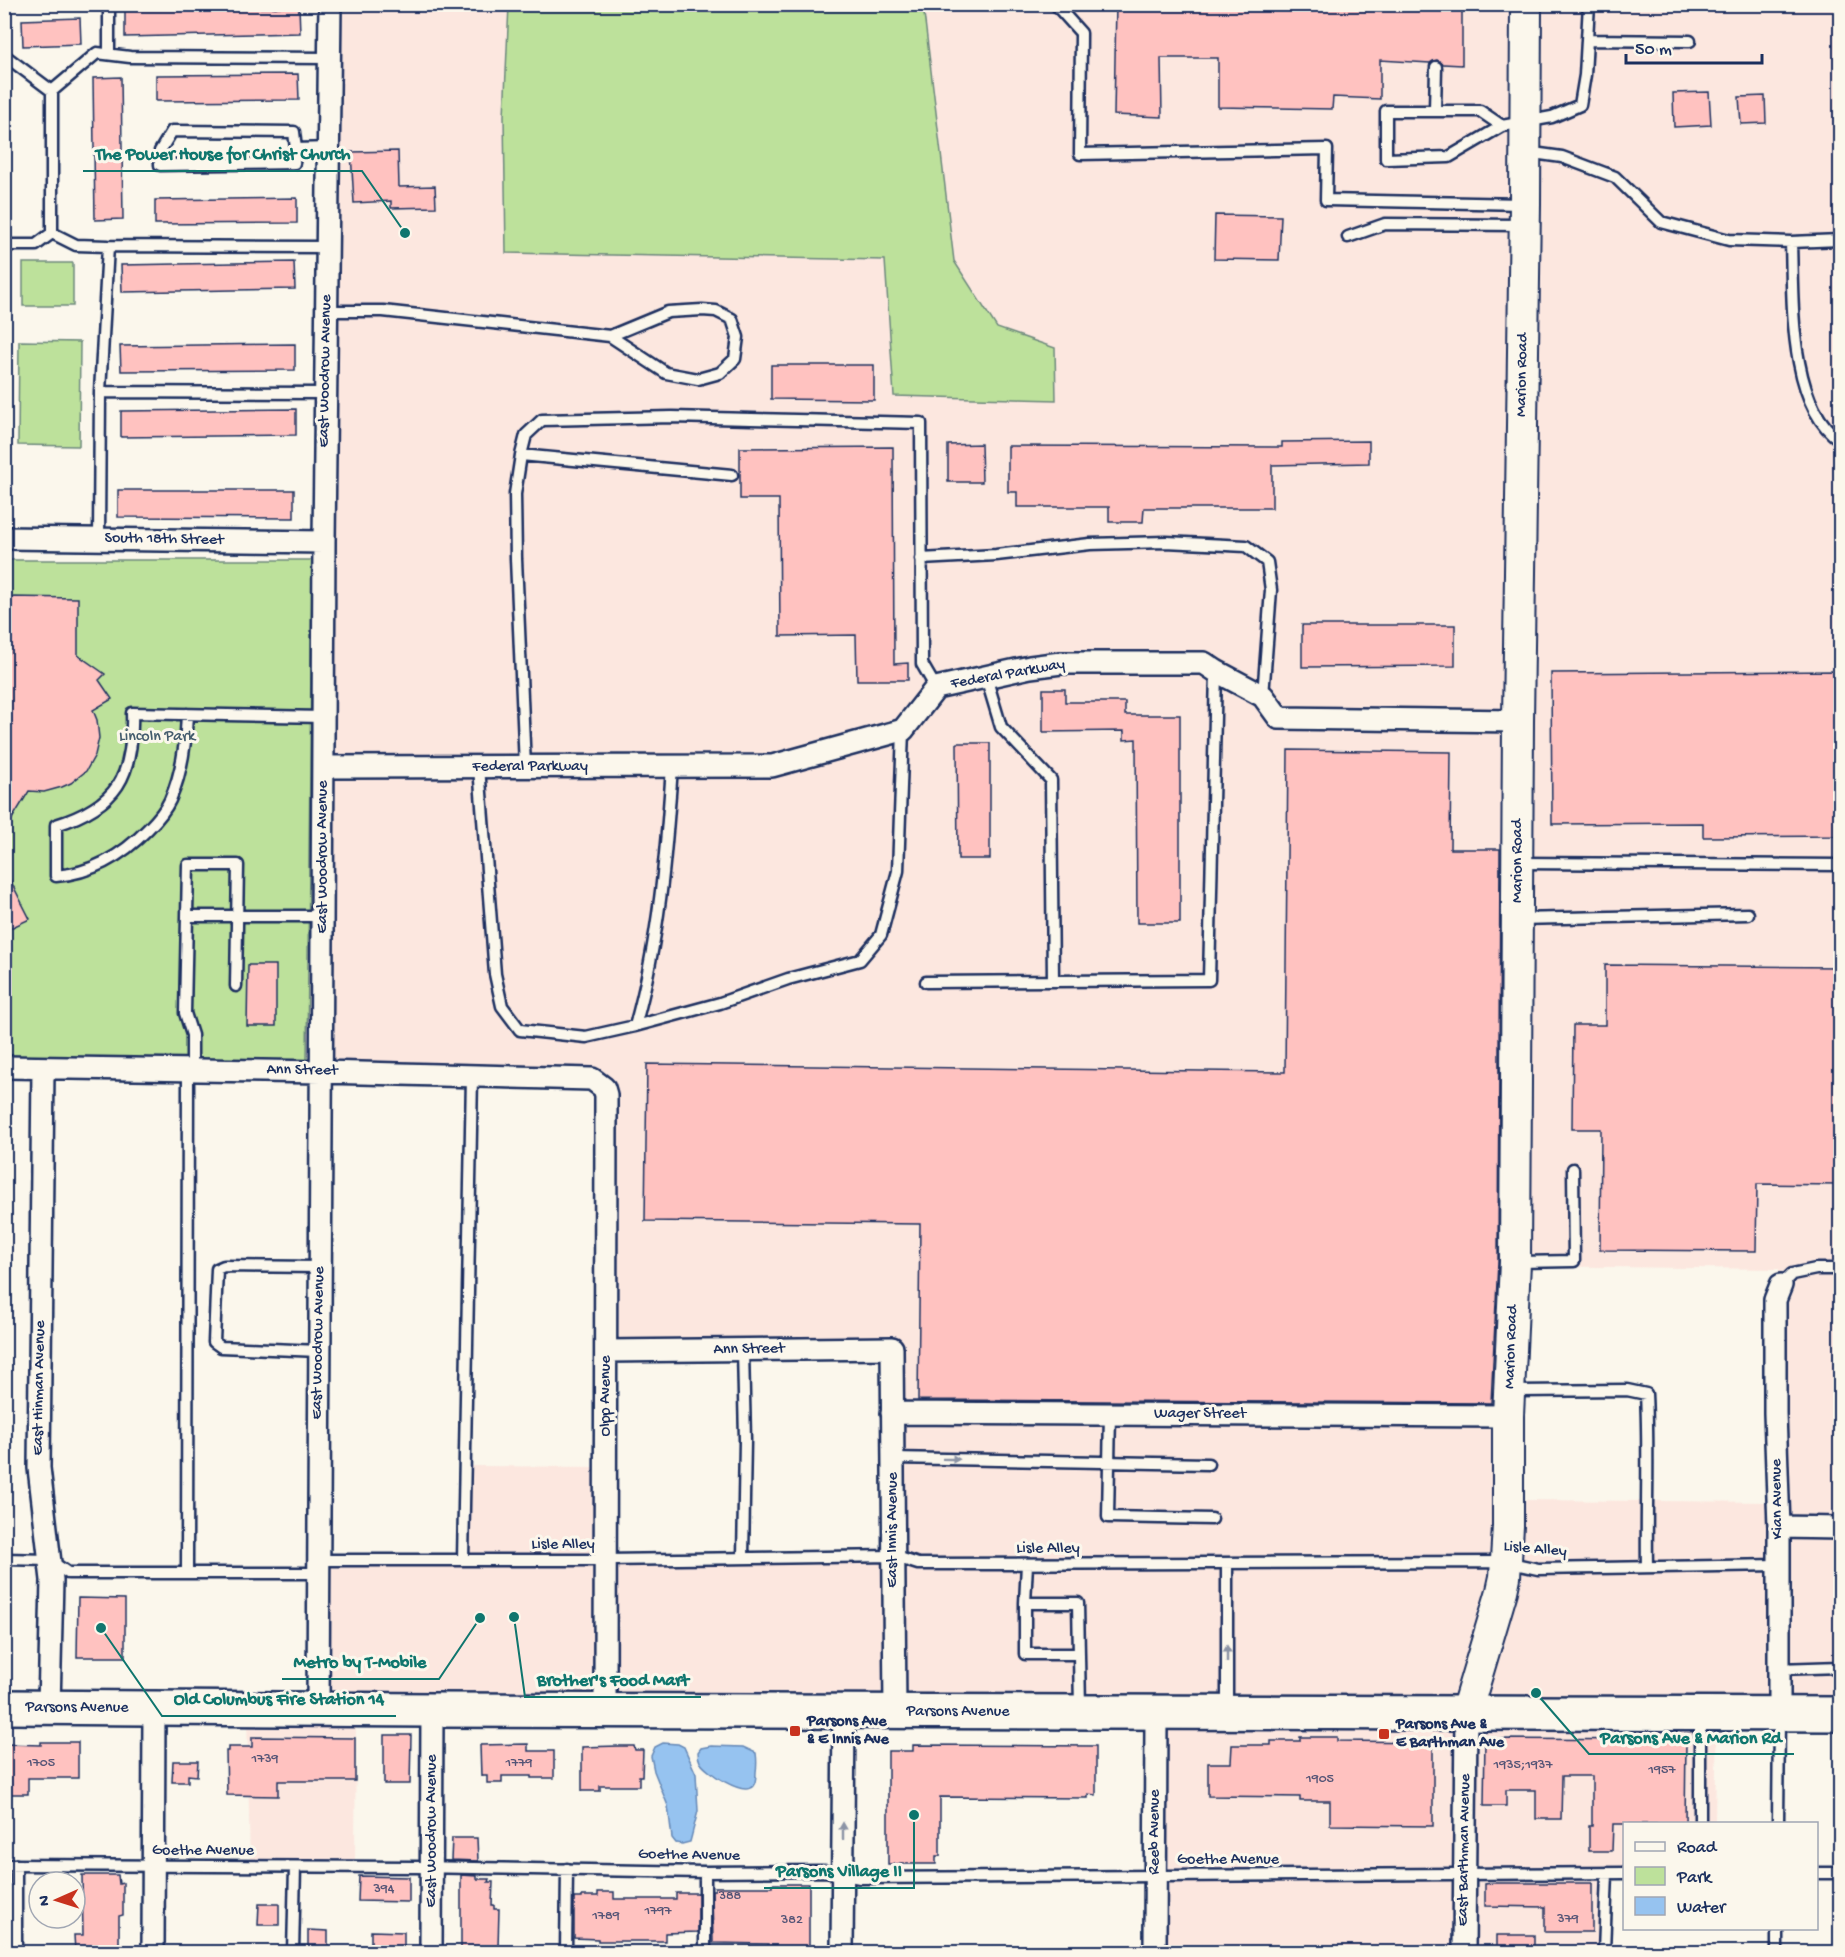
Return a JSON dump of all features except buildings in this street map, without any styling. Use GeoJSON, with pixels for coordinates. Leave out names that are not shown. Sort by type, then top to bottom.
{"type":"FeatureCollection","features":[{"type":"Feature","properties":{"kind":"main road","name":"Parsons Avenue"},"geometry":{"type":"LineString","coordinates":[[4,1707],[318,1710],[1840,1714]]}},
{"type":"Feature","properties":{"kind":"street","name":"East Woodrow Avenue"},"geometry":{"type":"LineString","coordinates":[[318,1710],[324,542],[330,4]]}},
{"type":"Feature","properties":{"kind":"street","name":"Marion Road"},"geometry":{"type":"LineString","coordinates":[[1466,1712],[1502,1591],[1506,1562],[1515,1262],[1518,721],[1526,152],[1514,123],[1526,4]]}},
{"type":"Feature","properties":{"kind":"street","name":"South 18th Street"},"geometry":{"type":"LineString","coordinates":[[4,538],[324,542]]}},
{"type":"Feature","properties":{"kind":"street","name":"Federal Parkway"},"geometry":{"type":"LineString","coordinates":[[323,767],[772,766],[903,730],[936,688],[1030,667],[1061,663],[1204,663],[1263,696],[1279,718],[1518,721]]}},
{"type":"Feature","properties":{"kind":"street","name":"Ann Street"},"geometry":{"type":"LineString","coordinates":[[4,1067],[592,1079],[599,1083]]}},
{"type":"Feature","properties":{"kind":"street","name":"East Hinman Avenue"},"geometry":{"type":"LineString","coordinates":[[43,1068],[39,1468],[52,1580],[49,1707]]}},
{"type":"Feature","properties":{"kind":"street","name":"Olpp Avenue"},"geometry":{"type":"LineString","coordinates":[[599,1083],[606,1095],[605,1711]]}},
{"type":"Feature","properties":{"kind":"street","name":"Kian Avenue"},"geometry":{"type":"LineString","coordinates":[[1779,1714],[1779,1527],[1775,1413],[1775,1300],[1781,1284]]}},
{"type":"Feature","properties":{"kind":"street","name":"Ann Street"},"geometry":{"type":"LineString","coordinates":[[606,1351],[892,1348]]}},
{"type":"Feature","properties":{"kind":"street","name":"East Innis Avenue"},"geometry":{"type":"LineString","coordinates":[[892,1348],[895,1712]]}},
{"type":"Feature","properties":{"kind":"street","name":"Wager Street"},"geometry":{"type":"LineString","coordinates":[[892,1413],[1110,1413],[1509,1404]]}},
{"type":"Feature","properties":{"kind":"street"},"geometry":{"type":"LineString","coordinates":[[1779,1527],[1840,1528]]}},
{"type":"Feature","properties":{"kind":"street"},"geometry":{"type":"LineString","coordinates":[[153,1953],[154,1708]]}},
{"type":"Feature","properties":{"kind":"street","name":"East Woodrow Avenue"},"geometry":{"type":"LineString","coordinates":[[431,1953],[432,1710]]}},
{"type":"Feature","properties":{"kind":"street"},"geometry":{"type":"LineString","coordinates":[[842,1953],[844,1711]]}},
{"type":"Feature","properties":{"kind":"street","name":"Reeb Avenue"},"geometry":{"type":"LineString","coordinates":[[1155,1953],[1156,1712]]}},
{"type":"Feature","properties":{"kind":"street","name":"East Barthman Avenue"},"geometry":{"type":"LineString","coordinates":[[1464,1953],[1466,1712]]}},
{"type":"Feature","properties":{"kind":"lane"},"geometry":{"type":"LineString","coordinates":[[109,4],[109,54]]}},
{"type":"Feature","properties":{"kind":"lane"},"geometry":{"type":"LineString","coordinates":[[1055,4],[1080,33],[1080,154],[1327,149],[1326,200],[1525,214]]}},
{"type":"Feature","properties":{"kind":"lane"},"geometry":{"type":"LineString","coordinates":[[1514,123],[1480,111],[1386,111],[1386,159],[1449,157],[1514,123],[1552,117],[1580,105],[1585,75],[1589,4]]}},
{"type":"Feature","properties":{"kind":"lane"},"geometry":{"type":"LineString","coordinates":[[1587,40],[1690,41]]}},
{"type":"Feature","properties":{"kind":"lane"},"geometry":{"type":"LineString","coordinates":[[52,233],[52,91],[97,53],[130,57],[329,58]]}},
{"type":"Feature","properties":{"kind":"lane"},"geometry":{"type":"LineString","coordinates":[[4,55],[52,91]]}},
{"type":"Feature","properties":{"kind":"lane"},"geometry":{"type":"LineString","coordinates":[[1435,110],[1436,67]]}},
{"type":"Feature","properties":{"kind":"lane"},"geometry":{"type":"LineString","coordinates":[[172,131],[294,132],[296,149],[294,163],[160,165],[160,151],[172,131]]}},
{"type":"Feature","properties":{"kind":"lane"},"geometry":{"type":"LineString","coordinates":[[296,149],[328,148]]}},
{"type":"Feature","properties":{"kind":"lane"},"geometry":{"type":"LineString","coordinates":[[1526,152],[1562,157],[1615,177],[1661,222],[1729,240],[1791,242],[1840,240]]}},
{"type":"Feature","properties":{"kind":"lane"},"geometry":{"type":"LineString","coordinates":[[1348,237],[1385,224],[1525,214]]}},
{"type":"Feature","properties":{"kind":"lane"},"geometry":{"type":"LineString","coordinates":[[4,245],[36,244],[52,233]]}},
{"type":"Feature","properties":{"kind":"lane"},"geometry":{"type":"LineString","coordinates":[[52,233],[76,245],[327,247]]}},
{"type":"Feature","properties":{"kind":"lane"},"geometry":{"type":"LineString","coordinates":[[1791,242],[1795,344],[1807,392],[1831,434],[1840,440]]}},
{"type":"Feature","properties":{"kind":"lane"},"geometry":{"type":"LineString","coordinates":[[99,539],[100,392],[108,246]]}},
{"type":"Feature","properties":{"kind":"lane"},"geometry":{"type":"LineString","coordinates":[[328,311],[383,311],[610,336],[666,373],[698,379],[720,373],[735,359],[738,337],[732,319],[716,311],[702,310],[668,312],[610,336]]}},
{"type":"Feature","properties":{"kind":"lane"},"geometry":{"type":"LineString","coordinates":[[100,392],[326,393]]}},
{"type":"Feature","properties":{"kind":"lane"},"geometry":{"type":"LineString","coordinates":[[525,767],[515,494],[526,435],[542,420],[672,417],[921,423],[922,663],[936,688]]}},
{"type":"Feature","properties":{"kind":"lane"},"geometry":{"type":"LineString","coordinates":[[521,454],[732,475]]}},
{"type":"Feature","properties":{"kind":"lane"},"geometry":{"type":"LineString","coordinates":[[921,559],[996,555],[1090,544],[1166,542],[1246,546],[1267,562],[1271,590],[1263,696]]}},
{"type":"Feature","properties":{"kind":"lane"},"geometry":{"type":"LineString","coordinates":[[926,982],[1209,980],[1216,671]]}},
{"type":"Feature","properties":{"kind":"lane"},"geometry":{"type":"LineString","coordinates":[[986,677],[1001,728],[1051,780],[1053,981]]}},
{"type":"Feature","properties":{"kind":"lane"},"geometry":{"type":"LineString","coordinates":[[187,714],[184,754],[177,779],[170,801],[156,820],[123,852],[105,862],[71,875],[56,876],[56,825],[83,815],[107,799],[117,788],[130,755],[133,736],[132,713],[187,714],[323,717]]}},
{"type":"Feature","properties":{"kind":"lane"},"geometry":{"type":"LineString","coordinates":[[479,767],[495,974],[502,1006],[520,1030],[586,1037],[720,1004],[788,979],[860,960],[881,935],[898,871],[903,730]]}},
{"type":"Feature","properties":{"kind":"lane"},"geometry":{"type":"LineString","coordinates":[[635,1026],[646,986],[657,927],[667,840],[672,767]]}},
{"type":"Feature","properties":{"kind":"lane"},"geometry":{"type":"LineString","coordinates":[[1518,863],[1840,865]]}},
{"type":"Feature","properties":{"kind":"lane"},"geometry":{"type":"LineString","coordinates":[[187,1573],[192,1035],[185,1013],[188,865],[238,865],[236,986]]}},
{"type":"Feature","properties":{"kind":"lane"},"geometry":{"type":"LineString","coordinates":[[1517,919],[1748,914]]}},
{"type":"Feature","properties":{"kind":"lane"},"geometry":{"type":"LineString","coordinates":[[187,916],[322,916]]}},
{"type":"Feature","properties":{"kind":"lane"},"geometry":{"type":"LineString","coordinates":[[463,1560],[472,1076]]}},
{"type":"Feature","properties":{"kind":"lane"},"geometry":{"type":"LineString","coordinates":[[1515,1262],[1574,1261],[1573,1169]]}},
{"type":"Feature","properties":{"kind":"lane"},"geometry":{"type":"LineString","coordinates":[[319,1351],[221,1347],[214,1342],[217,1269],[224,1266],[320,1267]]}},
{"type":"Feature","properties":{"kind":"lane"},"geometry":{"type":"LineString","coordinates":[[1781,1284],[1792,1274],[1816,1269],[1840,1269]]}},
{"type":"Feature","properties":{"kind":"lane"},"geometry":{"type":"LineString","coordinates":[[743,1350],[745,1440],[743,1558]]}},
{"type":"Feature","properties":{"kind":"lane"},"geometry":{"type":"LineString","coordinates":[[1509,1404],[1627,1390],[1646,1394],[1648,1423],[1647,1567]]}},
{"type":"Feature","properties":{"kind":"lane"},"geometry":{"type":"LineString","coordinates":[[1110,1413],[1108,1517],[1212,1519]]}},
{"type":"Feature","properties":{"kind":"lane"},"geometry":{"type":"LineString","coordinates":[[893,1458],[1208,1464]]}},
{"type":"Feature","properties":{"kind":"lane","name":"Lisle Alley"},"geometry":{"type":"LineString","coordinates":[[4,1559],[49,1560],[69,1573],[187,1573],[463,1560],[893,1556],[918,1564],[1506,1562],[1538,1569],[1779,1565]]}},
{"type":"Feature","properties":{"kind":"lane"},"geometry":{"type":"LineString","coordinates":[[1227,1563],[1227,1712]]}},
{"type":"Feature","properties":{"kind":"lane"},"geometry":{"type":"LineString","coordinates":[[1027,1564],[1025,1653],[1078,1654]]}},
{"type":"Feature","properties":{"kind":"lane"},"geometry":{"type":"LineString","coordinates":[[1025,1602],[1078,1603],[1080,1712]]}},
{"type":"Feature","properties":{"kind":"lane"},"geometry":{"type":"LineString","coordinates":[[1779,1670],[1840,1667]]}},
{"type":"Feature","properties":{"kind":"lane"},"geometry":{"type":"LineString","coordinates":[[1700,1713],[1700,1822]]}},
{"type":"Feature","properties":{"kind":"lane"},"geometry":{"type":"LineString","coordinates":[[1778,1822],[1779,1714]]}},
{"type":"Feature","properties":{"kind":"lane","name":"Goethe Avenue"},"geometry":{"type":"LineString","coordinates":[[4,1865],[431,1867],[705,1872],[825,1871],[860,1878],[1623,1873]]}},
{"type":"Feature","properties":{"kind":"lane"},"geometry":{"type":"LineString","coordinates":[[16,1865],[16,1953]]}},
{"type":"Feature","properties":{"kind":"lane"},"geometry":{"type":"LineString","coordinates":[[293,1953],[295,1867]]}},
{"type":"Feature","properties":{"kind":"lane"},"geometry":{"type":"LineString","coordinates":[[566,1953],[567,1869]]}},
{"type":"Feature","properties":{"kind":"lane"},"geometry":{"type":"LineString","coordinates":[[705,1872],[705,1953]]}},
{"type":"Feature","properties":{"kind":"lane"},"geometry":{"type":"LineString","coordinates":[[1604,1953],[1607,1873]]}},
{"type":"Feature","properties":{"kind":"lane"},"geometry":{"type":"LineString","coordinates":[[1818,1873],[1840,1873]]}},
{"type":"Feature","properties":{"kind":"lane"},"geometry":{"type":"LineString","coordinates":[[1777,1930],[1777,1953]]}},
{"type":"Feature","properties":{"kind":"shaded area"},"geometry":{"type":"Polygon","coordinates":[[[332,5],[509,5],[504,116],[507,253],[886,260],[895,396],[1055,348],[997,329],[954,261],[921,5],[1840,5],[1840,1710],[1717,1713],[1715,1822],[1623,1822],[1623,1871],[1606,1871],[1604,1952],[1149,1952],[1150,1712],[356,1710],[355,1867],[250,1869],[247,1709],[314,1709],[313,1558],[463,1557],[465,1466],[604,1467],[603,1561],[891,1560],[892,1354],[604,1352],[605,1079],[307,1061],[312,560],[328,540],[332,5]],[[1516,1266],[1514,1500],[1777,1502],[1779,1269],[1516,1266]]]}},
{"type":"Feature","properties":{"kind":"green space"},"geometry":{"type":"Polygon","coordinates":[[[509,5],[923,5],[954,261],[997,328],[1055,348],[1056,400],[894,396],[885,260],[506,253],[504,116],[509,5]]]}},
{"type":"Feature","properties":{"kind":"green space"},"geometry":{"type":"Polygon","coordinates":[[[23,263],[73,263],[73,306],[23,306],[23,263]]]}},
{"type":"Feature","properties":{"kind":"green space"},"geometry":{"type":"Polygon","coordinates":[[[19,341],[80,342],[79,446],[18,445],[19,341]]]}},
{"type":"Feature","properties":{"kind":"green space","name":"Lincoln Park"},"geometry":{"type":"Polygon","coordinates":[[[5,560],[312,560],[307,1061],[5,1056],[5,560]]]}},
{"type":"Feature","properties":{"kind":"water"},"geometry":{"type":"Polygon","coordinates":[[[663,1743],[678,1744],[684,1747],[696,1774],[698,1811],[690,1842],[682,1844],[676,1843],[672,1838],[668,1806],[654,1771],[651,1756],[655,1747],[663,1743]]]}},
{"type":"Feature","properties":{"kind":"water"},"geometry":{"type":"Polygon","coordinates":[[[743,1747],[756,1753],[756,1778],[753,1786],[748,1789],[733,1786],[704,1766],[700,1762],[698,1752],[701,1748],[743,1747]]]}},
{"type":"Feature","properties":{"kind":"place","name":"The Power House for Christ Church"},"geometry":{"type":"Point","coordinates":[405,233]}},
{"type":"Feature","properties":{"kind":"place","name":"Brother's Food Mart"},"geometry":{"type":"Point","coordinates":[514,1617]}},
{"type":"Feature","properties":{"kind":"place","name":"Metro by T-Mobile"},"geometry":{"type":"Point","coordinates":[480,1618]}},
{"type":"Feature","properties":{"kind":"place","name":"Old Columbus Fire Station 14"},"geometry":{"type":"Point","coordinates":[101,1628]}},
{"type":"Feature","properties":{"kind":"place","name":"Parsons Ave & Marion Rd"},"geometry":{"type":"Point","coordinates":[1536,1693]}},
{"type":"Feature","properties":{"kind":"place","name":"Parsons Ave & E Innis Ave"},"geometry":{"type":"Point","coordinates":[795,1731]}},
{"type":"Feature","properties":{"kind":"place","name":"Parsons Ave & E Barthman Ave"},"geometry":{"type":"Point","coordinates":[1384,1734]}},
{"type":"Feature","properties":{"kind":"place","name":"Parsons Village II"},"geometry":{"type":"Point","coordinates":[914,1815]}}]}
